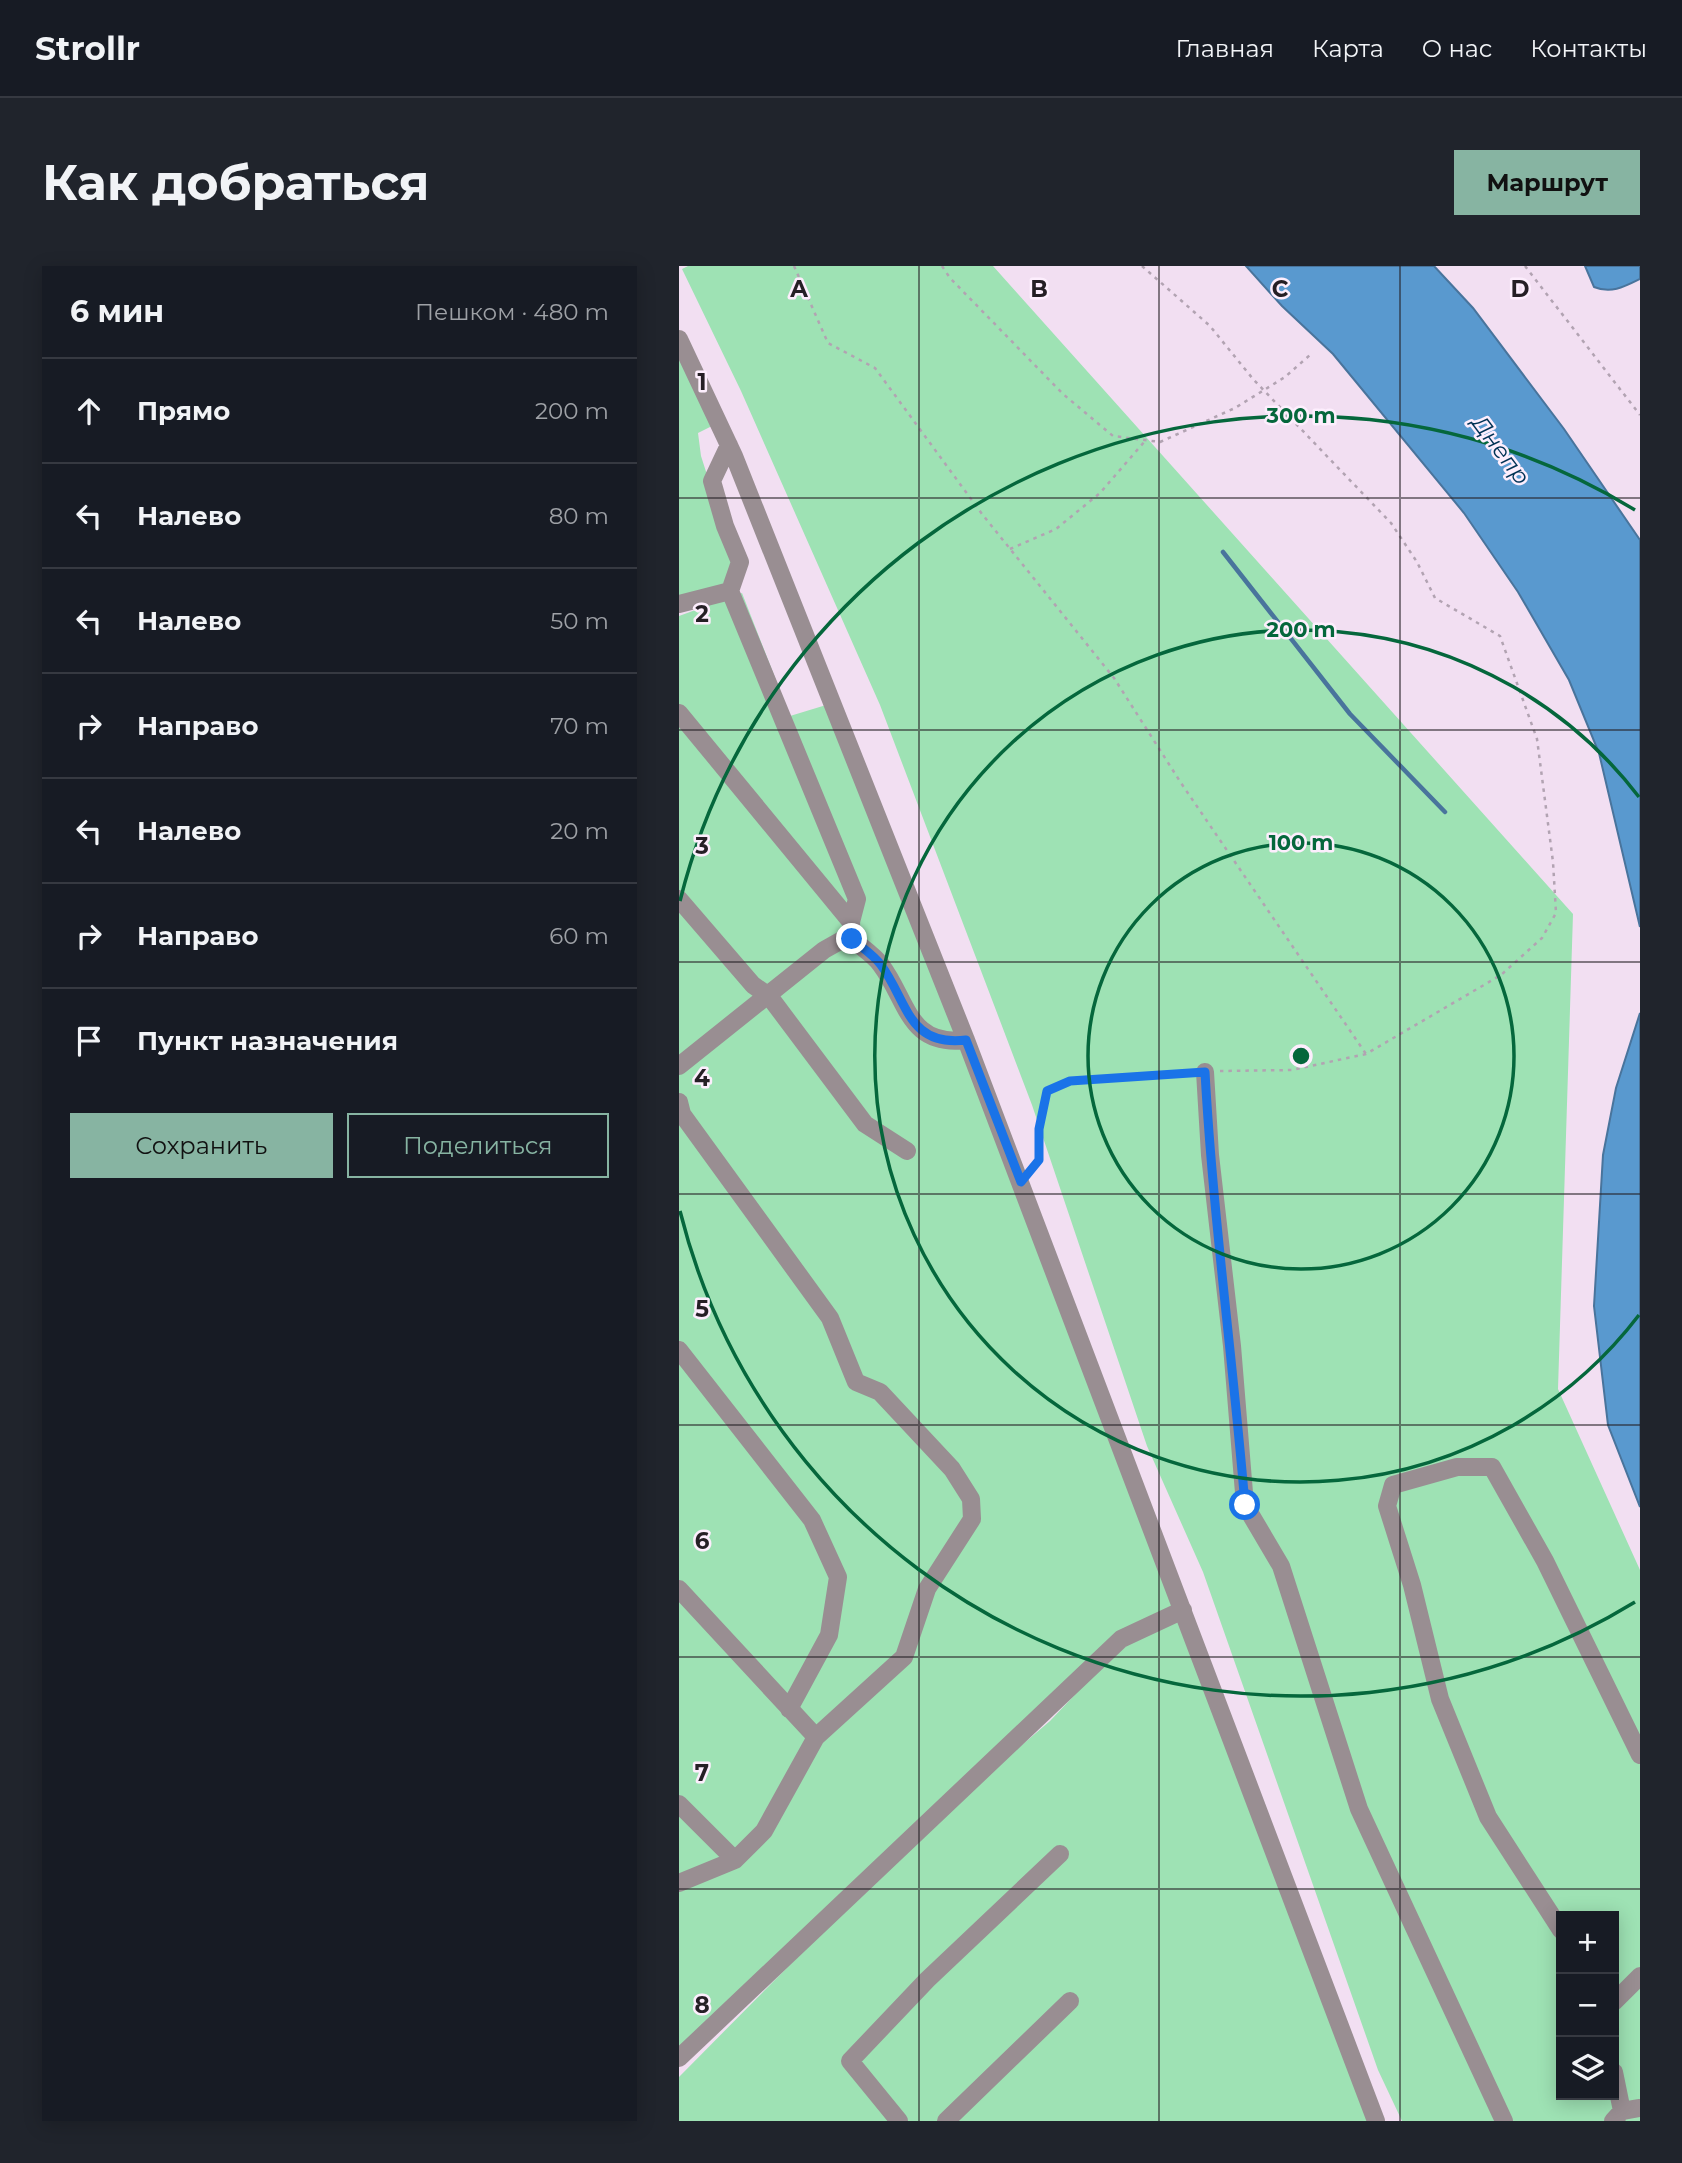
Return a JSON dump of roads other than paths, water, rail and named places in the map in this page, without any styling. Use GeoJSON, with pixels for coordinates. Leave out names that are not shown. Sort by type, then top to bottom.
{"type":"FeatureCollection","features":[{"type":"Feature","properties":{"kind":"street"},"geometry":{"type":"LineString","coordinates":[[679,339],[729,444],[966,1040],[1376,2121]]}},
{"type":"Feature","properties":{"kind":"street"},"geometry":{"type":"LineString","coordinates":[[679,1066],[824,950],[852,931],[857,899],[730,591],[740,562],[725,526],[712,481],[729,444]]}},
{"type":"Feature","properties":{"kind":"street"},"geometry":{"type":"LineString","coordinates":[[679,604],[730,591]]}},
{"type":"Feature","properties":{"kind":"street"},"geometry":{"type":"LineString","coordinates":[[679,713],[880,964],[904,1009],[928,1036],[947,1042],[966,1040]]}},
{"type":"Feature","properties":{"kind":"street"},"geometry":{"type":"LineString","coordinates":[[679,899],[753,985],[769,996],[865,1124],[907,1151]]}},
{"type":"Feature","properties":{"kind":"street"},"geometry":{"type":"LineString","coordinates":[[1205,1072],[1210,1155],[1232,1346],[1245,1505],[1281,1566],[1359,1809],[1504,2121]]}},
{"type":"Feature","properties":{"kind":"street"},"geometry":{"type":"LineString","coordinates":[[679,1102],[682,1114],[830,1318],[856,1382],[880,1392],[952,1469],[971,1499],[972,1519],[927,1589],[904,1657],[816,1737],[764,1831],[735,1860],[679,1883]]}},
{"type":"Feature","properties":{"kind":"street"},"geometry":{"type":"LineString","coordinates":[[679,1350],[812,1520],[838,1577],[829,1635],[789,1709]]}},
{"type":"Feature","properties":{"kind":"street"},"geometry":{"type":"LineString","coordinates":[[1556,1922],[1488,1817],[1440,1699],[1412,1585],[1387,1506],[1393,1485],[1457,1467],[1492,1467],[1545,1561],[1640,1755]]}},
{"type":"Feature","properties":{"kind":"street"},"geometry":{"type":"LineString","coordinates":[[679,1588],[816,1737]]}},
{"type":"Feature","properties":{"kind":"street"},"geometry":{"type":"LineString","coordinates":[[679,2058],[1121,1639],[1183,1611]]}},
{"type":"Feature","properties":{"kind":"street"},"geometry":{"type":"LineString","coordinates":[[679,1804],[735,1860]]}},
{"type":"Feature","properties":{"kind":"street"},"geometry":{"type":"LineString","coordinates":[[899,2121],[850,2061],[927,1980],[1060,1854]]}},
{"type":"Feature","properties":{"kind":"street"},"geometry":{"type":"LineString","coordinates":[[1619,1997],[1640,1976]]}},
{"type":"Feature","properties":{"kind":"street"},"geometry":{"type":"LineString","coordinates":[[946,2121],[1070,2001]]}},
{"type":"Feature","properties":{"kind":"street"},"geometry":{"type":"LineString","coordinates":[[1619,2091],[1625,2114]]}},
{"type":"Feature","properties":{"kind":"water","name":"Днепр"},"geometry":{"type":"Polygon","coordinates":[[[1246,266],[1434,266],[1473,308],[1564,429],[1640,540],[1640,927],[1599,753],[1569,680],[1518,592],[1464,513],[1333,354],[1282,306],[1246,266]]]}},
{"type":"Feature","properties":{"kind":"water"},"geometry":{"type":"Polygon","coordinates":[[[1585,266],[1640,266],[1640,279],[1617,289],[1600,289],[1594,287],[1585,266]]]}},
{"type":"Feature","properties":{"kind":"water"},"geometry":{"type":"Polygon","coordinates":[[[1640,1013],[1640,1507],[1608,1425],[1594,1306],[1603,1155],[1616,1088],[1640,1013]]]}},
{"type":"Feature","properties":{"kind":"waterway"},"geometry":{"type":"LineString","coordinates":[[1223,552],[1350,714],[1445,812]]}}]}
